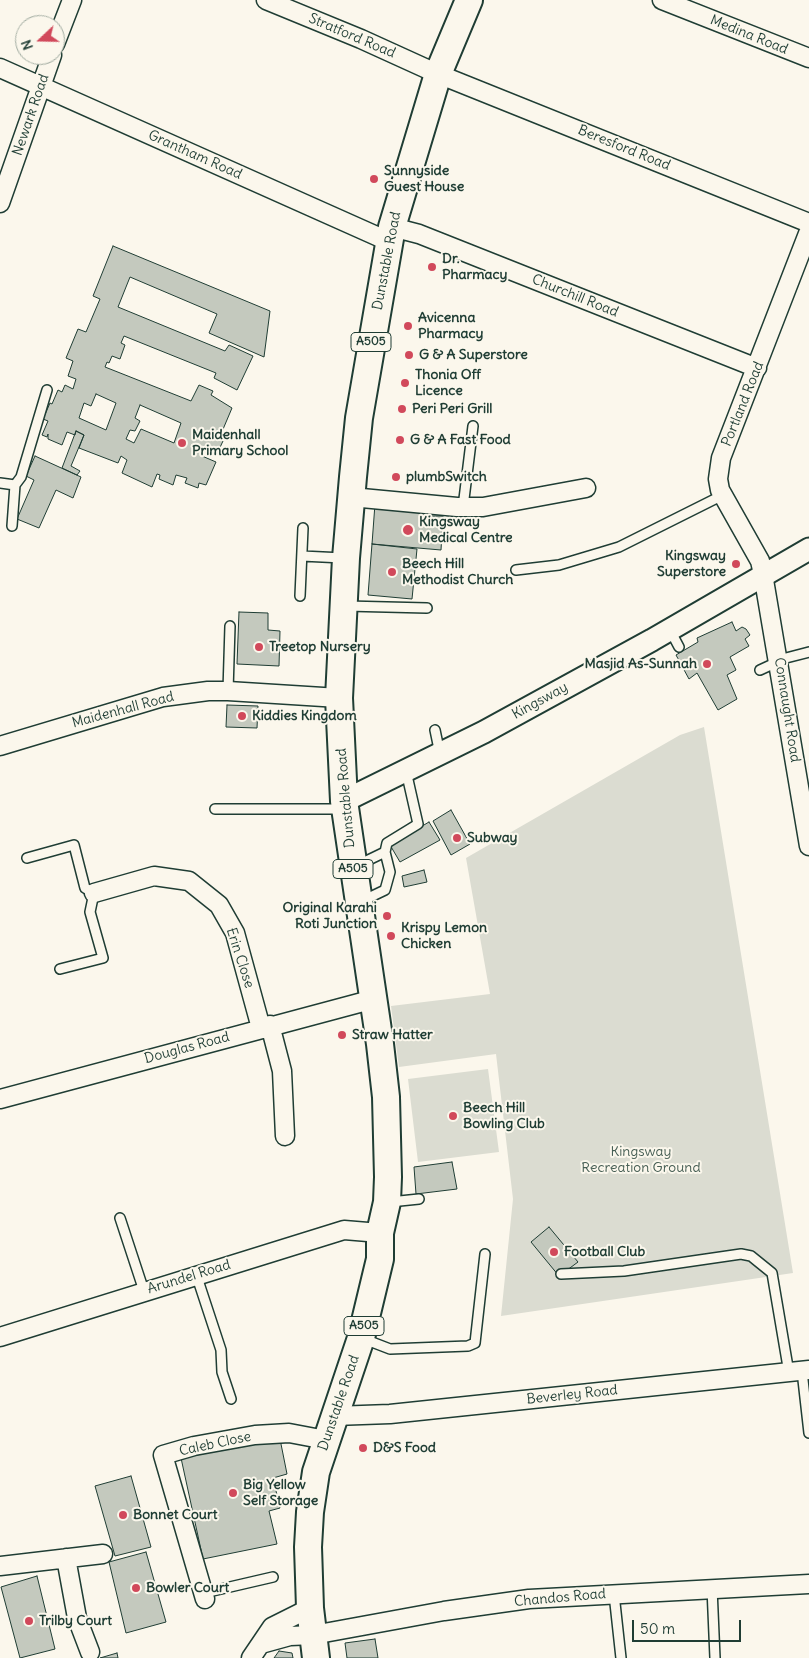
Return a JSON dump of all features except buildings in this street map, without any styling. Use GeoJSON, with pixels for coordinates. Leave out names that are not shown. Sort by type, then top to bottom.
{"type":"FeatureCollection","features":[{"type":"Feature","properties":{"kind":"main road","name":"Dunstable Road"},"geometry":{"type":"LineString","coordinates":[[314,1647],[310,1608],[308,1547],[310,1512],[316,1472],[361,1338],[380,1259],[380,1233],[387,1202],[386,1097],[374,999],[344,805],[338,698],[351,497],[359,418],[391,234],[438,74],[469,0]]}},
{"type":"Feature","properties":{"kind":"street"},"geometry":{"type":"LineString","coordinates":[[65,18],[72,0]]}},
{"type":"Feature","properties":{"kind":"street","name":"Stratford Road"},"geometry":{"type":"LineString","coordinates":[[266,0],[438,74]]}},
{"type":"Feature","properties":{"kind":"street","name":"Medina Road"},"geometry":{"type":"LineString","coordinates":[[662,0],[809,58]]}},
{"type":"Feature","properties":{"kind":"street","name":"Newark Road"},"geometry":{"type":"LineString","coordinates":[[0,203],[49,65]]}},
{"type":"Feature","properties":{"kind":"street","name":"Grantham Road"},"geometry":{"type":"LineString","coordinates":[[0,68],[42,88],[391,234]]}},
{"type":"Feature","properties":{"kind":"street","name":"Beresford Road"},"geometry":{"type":"LineString","coordinates":[[438,74],[809,223]]}},
{"type":"Feature","properties":{"kind":"street","name":"Portland Road"},"geometry":{"type":"LineString","coordinates":[[763,574],[760,562],[723,494],[718,479],[721,458],[809,231]]}},
{"type":"Feature","properties":{"kind":"street","name":"Churchill Road"},"geometry":{"type":"LineString","coordinates":[[391,234],[419,234],[757,368]]}},
{"type":"Feature","properties":{"kind":"street"},"geometry":{"type":"LineString","coordinates":[[351,497],[463,507],[483,507],[586,488]]}},
{"type":"Feature","properties":{"kind":"street","name":"Kingsway"},"geometry":{"type":"LineString","coordinates":[[344,805],[440,754],[674,638],[763,574],[809,549]]}},
{"type":"Feature","properties":{"kind":"street","name":"Connaught Road"},"geometry":{"type":"LineString","coordinates":[[763,574],[809,846]]}},
{"type":"Feature","properties":{"kind":"street","name":"Maidenhall Road"},"geometry":{"type":"LineString","coordinates":[[0,746],[163,697],[208,691],[228,691],[338,698]]}},
{"type":"Feature","properties":{"kind":"street","name":"Erin Close"},"geometry":{"type":"LineString","coordinates":[[94,894],[154,876],[189,881],[218,905],[235,933],[265,1027],[282,1071],[285,1136]]}},
{"type":"Feature","properties":{"kind":"street","name":"Douglas Road"},"geometry":{"type":"LineString","coordinates":[[0,1099],[374,999]]}},
{"type":"Feature","properties":{"kind":"street","name":"Arundel Road"},"geometry":{"type":"LineString","coordinates":[[0,1337],[196,1274],[344,1230],[380,1233]]}},
{"type":"Feature","properties":{"kind":"street","name":"Beverley Road"},"geometry":{"type":"LineString","coordinates":[[330,1428],[390,1414],[800,1371]]}},
{"type":"Feature","properties":{"kind":"street","name":"Caleb Close"},"geometry":{"type":"LineString","coordinates":[[204,1596],[163,1455],[194,1446],[255,1435],[330,1428]]}},
{"type":"Feature","properties":{"kind":"street"},"geometry":{"type":"LineString","coordinates":[[0,1566],[103,1554]]}},
{"type":"Feature","properties":{"kind":"street"},"geometry":{"type":"LineString","coordinates":[[66,1558],[76,1618],[90,1652]]}},
{"type":"Feature","properties":{"kind":"street","name":"Chandos Road"},"geometry":{"type":"LineString","coordinates":[[256,1651],[290,1636],[314,1647],[444,1611],[520,1601],[712,1588],[809,1584]]}},
{"type":"Feature","properties":{"kind":"street"},"geometry":{"type":"LineString","coordinates":[[256,1651],[272,1627],[310,1608]]}},
{"type":"Feature","properties":{"kind":"lane"},"geometry":{"type":"LineString","coordinates":[[12,526],[15,485],[20,477],[47,390]]}},
{"type":"Feature","properties":{"kind":"lane"},"geometry":{"type":"LineString","coordinates":[[463,507],[472,426]]}},
{"type":"Feature","properties":{"kind":"lane"},"geometry":{"type":"LineString","coordinates":[[0,483],[15,485]]}},
{"type":"Feature","properties":{"kind":"lane"},"geometry":{"type":"LineString","coordinates":[[516,570],[559,565],[620,547],[723,494]]}},
{"type":"Feature","properties":{"kind":"lane"},"geometry":{"type":"LineString","coordinates":[[300,596],[303,528]]}},
{"type":"Feature","properties":{"kind":"lane"},"geometry":{"type":"LineString","coordinates":[[302,556],[346,558]]}},
{"type":"Feature","properties":{"kind":"lane"},"geometry":{"type":"LineString","coordinates":[[343,606],[427,608]]}},
{"type":"Feature","properties":{"kind":"lane"},"geometry":{"type":"LineString","coordinates":[[228,691],[230,626]]}},
{"type":"Feature","properties":{"kind":"lane"},"geometry":{"type":"LineString","coordinates":[[760,670],[800,653],[809,652]]}},
{"type":"Feature","properties":{"kind":"lane"},"geometry":{"type":"LineString","coordinates":[[435,730],[440,754]]}},
{"type":"Feature","properties":{"kind":"lane"},"geometry":{"type":"LineString","coordinates":[[358,903],[385,890],[390,872],[386,852],[387,843],[418,824],[406,772]]}},
{"type":"Feature","properties":{"kind":"lane"},"geometry":{"type":"LineString","coordinates":[[215,809],[344,805]]}},
{"type":"Feature","properties":{"kind":"lane"},"geometry":{"type":"LineString","coordinates":[[27,858],[74,845],[85,888],[94,894],[90,912],[102,958],[60,969]]}},
{"type":"Feature","properties":{"kind":"lane"},"geometry":{"type":"LineString","coordinates":[[353,867],[386,852]]}},
{"type":"Feature","properties":{"kind":"lane"},"geometry":{"type":"LineString","coordinates":[[387,1202],[419,1199]]}},
{"type":"Feature","properties":{"kind":"lane"},"geometry":{"type":"LineString","coordinates":[[120,1218],[144,1291]]}},
{"type":"Feature","properties":{"kind":"lane"},"geometry":{"type":"LineString","coordinates":[[361,1338],[390,1349],[468,1346],[476,1344],[486,1254]]}},
{"type":"Feature","properties":{"kind":"lane"},"geometry":{"type":"LineString","coordinates":[[561,1274],[624,1271],[741,1254],[751,1256],[772,1273],[800,1371],[809,1433]]}},
{"type":"Feature","properties":{"kind":"lane"},"geometry":{"type":"LineString","coordinates":[[196,1274],[221,1350],[222,1372],[231,1399]]}},
{"type":"Feature","properties":{"kind":"lane"},"geometry":{"type":"LineString","coordinates":[[204,1596],[273,1577]]}},
{"type":"Feature","properties":{"kind":"lane"},"geometry":{"type":"LineString","coordinates":[[712,1588],[715,1658]]}},
{"type":"Feature","properties":{"kind":"lane"},"geometry":{"type":"LineString","coordinates":[[614,1594],[621,1658]]}},
{"type":"Feature","properties":{"kind":"green space","name":"Kingsway Recreation Ground"},"geometry":{"type":"Polygon","coordinates":[[[704,727],[793,1273],[501,1316],[513,1199],[496,1054],[399,1067],[391,1006],[490,994],[466,858],[680,735],[704,727]]]}},
{"type":"Feature","properties":{"kind":"green space","name":"Beech Hill Bowling Club"},"geometry":{"type":"Polygon","coordinates":[[[488,1069],[499,1152],[418,1162],[408,1079],[488,1069]]]}},
{"type":"Feature","properties":{"kind":"place","name":"Sunnyside Guest House"},"geometry":{"type":"Point","coordinates":[374,179]}},
{"type":"Feature","properties":{"kind":"place","name":"Dr. Pharmacy"},"geometry":{"type":"Point","coordinates":[432,267]}},
{"type":"Feature","properties":{"kind":"place","name":"Avicenna Pharmacy"},"geometry":{"type":"Point","coordinates":[408,326]}},
{"type":"Feature","properties":{"kind":"place","name":"G & A Superstore"},"geometry":{"type":"Point","coordinates":[409,355]}},
{"type":"Feature","properties":{"kind":"place","name":"Thonia Off Licence"},"geometry":{"type":"Point","coordinates":[405,383]}},
{"type":"Feature","properties":{"kind":"place","name":"Peri Peri Grill"},"geometry":{"type":"Point","coordinates":[402,409]}},
{"type":"Feature","properties":{"kind":"place","name":"G & A Fast Food"},"geometry":{"type":"Point","coordinates":[400,440]}},
{"type":"Feature","properties":{"kind":"place","name":"Maidenhall Primary School"},"geometry":{"type":"Point","coordinates":[182,443]}},
{"type":"Feature","properties":{"kind":"place","name":"plumbSwitch"},"geometry":{"type":"Point","coordinates":[396,477]}},
{"type":"Feature","properties":{"kind":"place","name":"Kingsway Medical Centre"},"geometry":{"type":"Point","coordinates":[408,530]}},
{"type":"Feature","properties":{"kind":"place","name":"Kingsway Superstore"},"geometry":{"type":"Point","coordinates":[736,564]}},
{"type":"Feature","properties":{"kind":"place","name":"Beech Hill Methodist Church"},"geometry":{"type":"Point","coordinates":[392,572]}},
{"type":"Feature","properties":{"kind":"place","name":"Treetop Nursery"},"geometry":{"type":"Point","coordinates":[259,647]}},
{"type":"Feature","properties":{"kind":"place","name":"Masjid As-Sunnah"},"geometry":{"type":"Point","coordinates":[707,664]}},
{"type":"Feature","properties":{"kind":"place","name":"Kiddies Kingdom"},"geometry":{"type":"Point","coordinates":[242,716]}},
{"type":"Feature","properties":{"kind":"place","name":"Subway"},"geometry":{"type":"Point","coordinates":[457,838]}},
{"type":"Feature","properties":{"kind":"place","name":"Original Karahi Roti Junction"},"geometry":{"type":"Point","coordinates":[387,916]}},
{"type":"Feature","properties":{"kind":"place","name":"Krispy Lemon Chicken"},"geometry":{"type":"Point","coordinates":[391,936]}},
{"type":"Feature","properties":{"kind":"place","name":"Straw Hatter"},"geometry":{"type":"Point","coordinates":[342,1035]}},
{"type":"Feature","properties":{"kind":"place","name":"Beech Hill Bowling Club"},"geometry":{"type":"Point","coordinates":[453,1116]}},
{"type":"Feature","properties":{"kind":"place","name":"Football Club"},"geometry":{"type":"Point","coordinates":[554,1252]}},
{"type":"Feature","properties":{"kind":"place","name":"D&S Food"},"geometry":{"type":"Point","coordinates":[363,1448]}},
{"type":"Feature","properties":{"kind":"place","name":"Big Yellow Self Storage"},"geometry":{"type":"Point","coordinates":[233,1493]}},
{"type":"Feature","properties":{"kind":"place","name":"Bonnet Court"},"geometry":{"type":"Point","coordinates":[123,1515]}},
{"type":"Feature","properties":{"kind":"place","name":"Bowler Court"},"geometry":{"type":"Point","coordinates":[136,1588]}},
{"type":"Feature","properties":{"kind":"place","name":"Trilby Court"},"geometry":{"type":"Point","coordinates":[29,1621]}}]}
